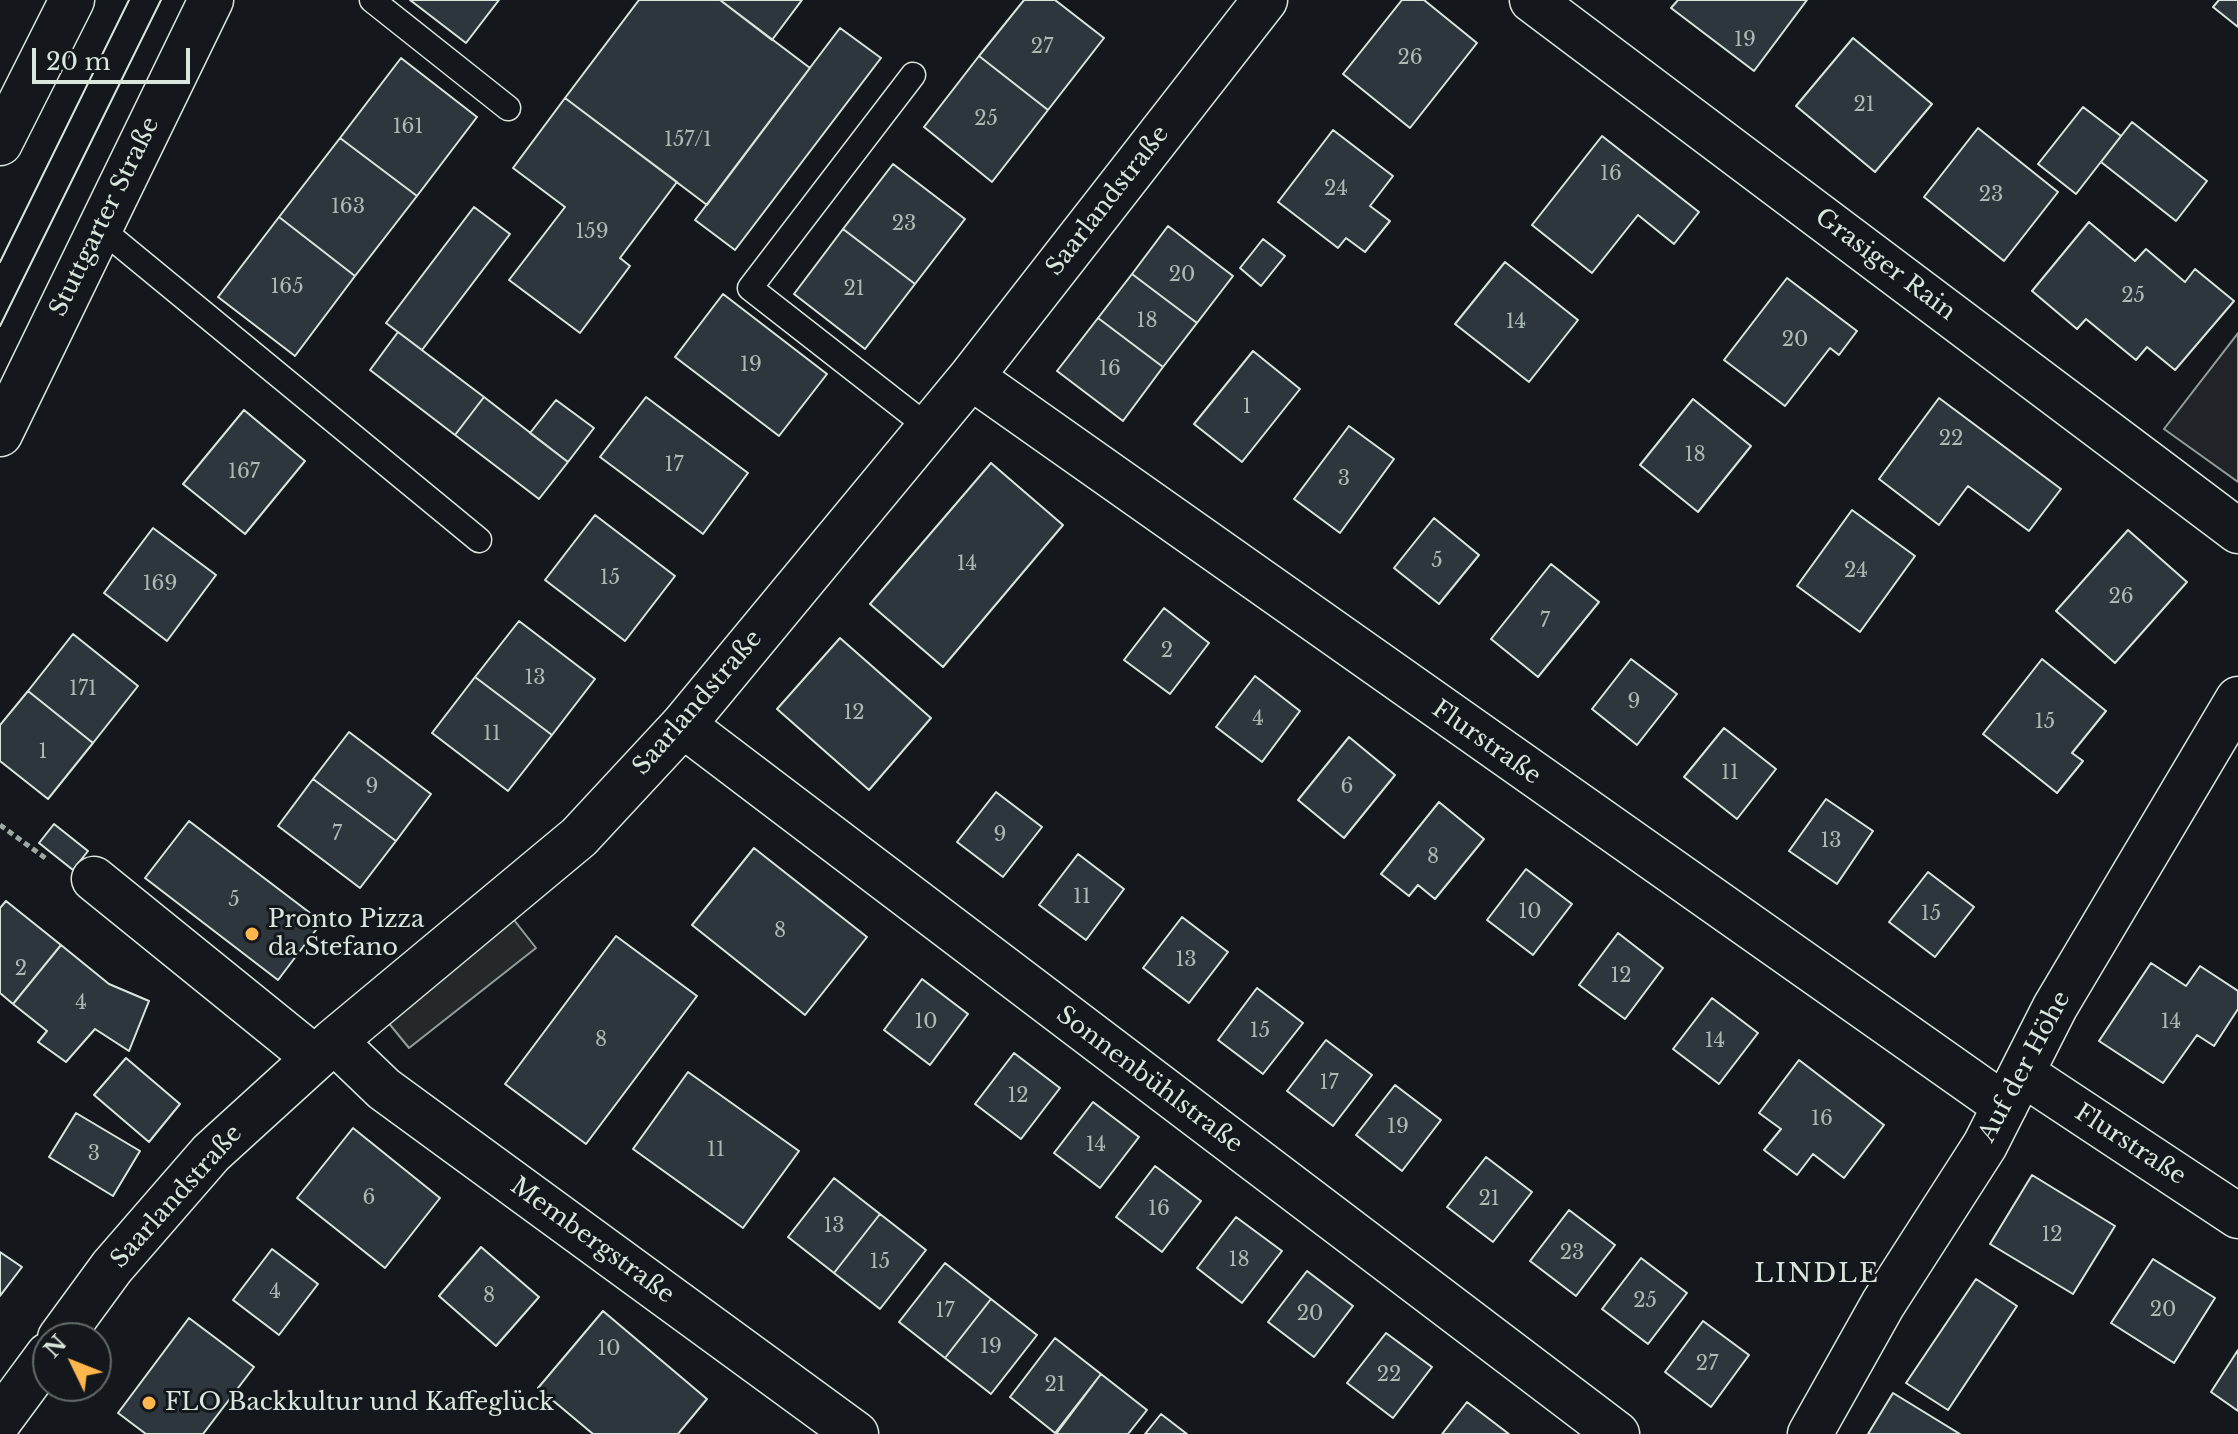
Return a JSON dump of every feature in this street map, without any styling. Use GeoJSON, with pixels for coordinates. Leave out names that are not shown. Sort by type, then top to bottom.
{"type":"FeatureCollection","features":[{"type":"Feature","properties":{"kind":"street"},"geometry":{"type":"LineString","coordinates":[[0,143],[72,0]]}},
{"type":"Feature","properties":{"kind":"street","name":"Stuttgarter Straße"},"geometry":{"type":"LineString","coordinates":[[0,434],[211,0]]}},
{"type":"Feature","properties":{"kind":"street","name":"Saarlandstraße"},"geometry":{"type":"LineString","coordinates":[[72,1322],[112,1267],[211,1153],[324,1050],[579,837],[683,725],[971,377],[1265,0]]}},
{"type":"Feature","properties":{"kind":"street","name":"Grasiger Rain"},"geometry":{"type":"LineString","coordinates":[[1532,0],[2238,531]]}},
{"type":"Feature","properties":{"kind":"street","name":"Flurstraße"},"geometry":{"type":"LineString","coordinates":[[971,377],[1010,408],[2014,1089],[2238,1216]]}},
{"type":"Feature","properties":{"kind":"street","name":"Auf der Höhe"},"geometry":{"type":"LineString","coordinates":[[1810,1434],[1883,1304],[1985,1145],[2055,1007],[2238,699]]}},
{"type":"Feature","properties":{"kind":"street","name":"Sonnenbühlstraße"},"geometry":{"type":"LineString","coordinates":[[683,725],[1617,1434]]}},
{"type":"Feature","properties":{"kind":"street","name":"Membergstraße"},"geometry":{"type":"LineString","coordinates":[[94,879],[324,1050],[384,1089],[856,1434]]}},
{"type":"Feature","properties":{"kind":"street"},"geometry":{"type":"LineString","coordinates":[[0,1420],[32,1377]]}},
{"type":"Feature","properties":{"kind":"lane"},"geometry":{"type":"LineString","coordinates":[[372,0],[508,108]]}},
{"type":"Feature","properties":{"kind":"lane"},"geometry":{"type":"LineString","coordinates":[[913,75],[750,288],[928,427]]}},
{"type":"Feature","properties":{"kind":"lane"},"geometry":{"type":"LineString","coordinates":[[100,228],[479,540]]}},
{"type":"Feature","properties":{"kind":"path"},"geometry":{"type":"LineString","coordinates":[[0,825],[67,874],[94,879]]}},
{"type":"Feature","properties":{"kind":"shaded area"},"geometry":{"type":"Polygon","coordinates":[[[2238,333],[2238,482],[2164,429],[2238,333]]]}},
{"type":"Feature","properties":{"kind":"shaded area"},"geometry":{"type":"Polygon","coordinates":[[[514,920],[536,948],[409,1048],[387,1021],[514,920]]]}},
{"type":"Feature","properties":{"kind":"building"},"geometry":{"type":"Polygon","coordinates":[[[410,0],[499,0],[466,43],[410,0]]]}},
{"type":"Feature","properties":{"kind":"building"},"geometry":{"type":"Polygon","coordinates":[[[639,0],[720,0],[810,68],[707,205],[565,98],[639,0]]]}},
{"type":"Feature","properties":{"kind":"building"},"geometry":{"type":"Polygon","coordinates":[[[720,0],[802,0],[772,40],[720,0]]]}},
{"type":"Feature","properties":{"kind":"building"},"geometry":{"type":"Polygon","coordinates":[[[1024,0],[1055,0],[1104,38],[1048,110],[979,56],[1024,0]]]}},
{"type":"Feature","properties":{"kind":"building"},"geometry":{"type":"Polygon","coordinates":[[[1402,0],[1424,0],[1477,43],[1410,128],[1343,74],[1402,0]]]}},
{"type":"Feature","properties":{"kind":"building"},"geometry":{"type":"Polygon","coordinates":[[[1678,0],[1807,0],[1754,71],[1671,8],[1678,0]]]}},
{"type":"Feature","properties":{"kind":"building"},"geometry":{"type":"Polygon","coordinates":[[[2219,0],[2238,0],[2238,27],[2213,7],[2219,0]]]}},
{"type":"Feature","properties":{"kind":"building"},"geometry":{"type":"Polygon","coordinates":[[[840,28],[881,58],[735,250],[695,220],[840,28]]]}},
{"type":"Feature","properties":{"kind":"building"},"geometry":{"type":"Polygon","coordinates":[[[1853,38],[1932,104],[1875,172],[1796,106],[1853,38]]]}},
{"type":"Feature","properties":{"kind":"building"},"geometry":{"type":"Polygon","coordinates":[[[979,56],[1048,110],[992,182],[924,127],[979,56]]]}},
{"type":"Feature","properties":{"kind":"building"},"geometry":{"type":"Polygon","coordinates":[[[401,58],[477,117],[417,196],[340,138],[401,58]]]}},
{"type":"Feature","properties":{"kind":"building"},"geometry":{"type":"Polygon","coordinates":[[[565,98],[677,182],[620,258],[630,266],[580,333],[509,280],[565,207],[513,168],[565,98]]]}},
{"type":"Feature","properties":{"kind":"building"},"geometry":{"type":"Polygon","coordinates":[[[2083,107],[2121,136],[2076,194],[2038,164],[2083,107]]]}},
{"type":"Feature","properties":{"kind":"building"},"geometry":{"type":"Polygon","coordinates":[[[2132,122],[2207,181],[2176,221],[2101,162],[2132,122]]]}},
{"type":"Feature","properties":{"kind":"building"},"geometry":{"type":"Polygon","coordinates":[[[1978,128],[2058,192],[2004,261],[1924,197],[1978,128]]]}},
{"type":"Feature","properties":{"kind":"building"},"geometry":{"type":"Polygon","coordinates":[[[1333,130],[1393,176],[1370,206],[1390,221],[1365,252],[1346,238],[1338,248],[1278,202],[1333,130]]]}},
{"type":"Feature","properties":{"kind":"building"},"geometry":{"type":"Polygon","coordinates":[[[1602,136],[1699,212],[1674,244],[1638,215],[1592,273],[1532,225],[1602,136]]]}},
{"type":"Feature","properties":{"kind":"building"},"geometry":{"type":"Polygon","coordinates":[[[340,138],[417,196],[355,276],[279,217],[340,138]]]}},
{"type":"Feature","properties":{"kind":"building"},"geometry":{"type":"Polygon","coordinates":[[[893,164],[965,219],[915,284],[843,229],[893,164]]]}},
{"type":"Feature","properties":{"kind":"building"},"geometry":{"type":"Polygon","coordinates":[[[474,207],[510,234],[422,350],[386,323],[474,207]]]}},
{"type":"Feature","properties":{"kind":"building"},"geometry":{"type":"Polygon","coordinates":[[[279,217],[355,276],[295,356],[218,297],[279,217]]]}},
{"type":"Feature","properties":{"kind":"building"},"geometry":{"type":"Polygon","coordinates":[[[2089,222],[2135,261],[2146,249],[2185,282],[2195,269],[2234,301],[2175,370],[2147,347],[2136,360],[2086,319],[2077,329],[2032,291],[2089,222]]]}},
{"type":"Feature","properties":{"kind":"building"},"geometry":{"type":"Polygon","coordinates":[[[1168,226],[1233,276],[1197,323],[1132,274],[1168,226]]]}},
{"type":"Feature","properties":{"kind":"building"},"geometry":{"type":"Polygon","coordinates":[[[843,229],[915,284],[865,349],[794,294],[843,229]]]}},
{"type":"Feature","properties":{"kind":"building"},"geometry":{"type":"Polygon","coordinates":[[[1263,239],[1285,256],[1261,286],[1240,268],[1263,239]]]}},
{"type":"Feature","properties":{"kind":"building"},"geometry":{"type":"Polygon","coordinates":[[[1505,262],[1578,320],[1529,382],[1455,324],[1505,262]]]}},
{"type":"Feature","properties":{"kind":"building"},"geometry":{"type":"Polygon","coordinates":[[[1132,274],[1197,323],[1163,367],[1098,318],[1132,274]]]}},
{"type":"Feature","properties":{"kind":"building"},"geometry":{"type":"Polygon","coordinates":[[[1787,278],[1857,331],[1839,355],[1830,348],[1785,406],[1724,360],[1787,278]]]}},
{"type":"Feature","properties":{"kind":"building"},"geometry":{"type":"Polygon","coordinates":[[[723,294],[827,374],[779,436],[675,357],[723,294]]]}},
{"type":"Feature","properties":{"kind":"building"},"geometry":{"type":"Polygon","coordinates":[[[1098,318],[1163,367],[1123,421],[1057,371],[1098,318]]]}},
{"type":"Feature","properties":{"kind":"building"},"geometry":{"type":"Polygon","coordinates":[[[398,332],[484,397],[455,435],[370,370],[398,332]]]}},
{"type":"Feature","properties":{"kind":"building"},"geometry":{"type":"Polygon","coordinates":[[[1253,351],[1300,389],[1242,462],[1194,424],[1253,351]]]}},
{"type":"Feature","properties":{"kind":"building"},"geometry":{"type":"Polygon","coordinates":[[[484,397],[568,462],[539,499],[455,435],[484,397]]]}},
{"type":"Feature","properties":{"kind":"building"},"geometry":{"type":"Polygon","coordinates":[[[646,397],[748,473],[703,534],[600,457],[646,397]]]}},
{"type":"Feature","properties":{"kind":"building"},"geometry":{"type":"Polygon","coordinates":[[[1939,398],[2061,489],[2029,531],[1968,486],[1939,525],[1879,479],[1939,398]]]}},
{"type":"Feature","properties":{"kind":"building"},"geometry":{"type":"Polygon","coordinates":[[[1693,399],[1751,446],[1698,512],[1640,465],[1693,399]]]}},
{"type":"Feature","properties":{"kind":"building"},"geometry":{"type":"Polygon","coordinates":[[[556,400],[594,428],[568,462],[530,433],[556,400]]]}},
{"type":"Feature","properties":{"kind":"building"},"geometry":{"type":"Polygon","coordinates":[[[244,410],[305,461],[245,534],[183,484],[244,410]]]}},
{"type":"Feature","properties":{"kind":"building"},"geometry":{"type":"Polygon","coordinates":[[[1349,426],[1394,459],[1340,533],[1294,499],[1349,426]]]}},
{"type":"Feature","properties":{"kind":"building"},"geometry":{"type":"Polygon","coordinates":[[[991,463],[1063,525],[943,667],[870,604],[991,463]]]}},
{"type":"Feature","properties":{"kind":"building"},"geometry":{"type":"Polygon","coordinates":[[[1852,510],[1915,556],[1860,632],[1797,586],[1852,510]]]}},
{"type":"Feature","properties":{"kind":"building"},"geometry":{"type":"Polygon","coordinates":[[[595,515],[675,576],[625,641],[545,580],[595,515]]]}},
{"type":"Feature","properties":{"kind":"building"},"geometry":{"type":"Polygon","coordinates":[[[1434,518],[1479,555],[1439,604],[1394,568],[1434,518]]]}},
{"type":"Feature","properties":{"kind":"building"},"geometry":{"type":"Polygon","coordinates":[[[153,528],[216,575],[167,641],[104,593],[153,528]]]}},
{"type":"Feature","properties":{"kind":"building"},"geometry":{"type":"Polygon","coordinates":[[[2128,530],[2187,582],[2115,663],[2056,611],[2128,530]]]}},
{"type":"Feature","properties":{"kind":"building"},"geometry":{"type":"Polygon","coordinates":[[[1551,564],[1599,602],[1538,677],[1491,639],[1551,564]]]}},
{"type":"Feature","properties":{"kind":"building"},"geometry":{"type":"Polygon","coordinates":[[[1164,608],[1209,643],[1170,694],[1124,660],[1164,608]]]}},
{"type":"Feature","properties":{"kind":"building"},"geometry":{"type":"Polygon","coordinates":[[[519,621],[595,679],[552,735],[475,677],[519,621]]]}},
{"type":"Feature","properties":{"kind":"building"},"geometry":{"type":"Polygon","coordinates":[[[73,634],[138,686],[93,743],[28,691],[73,634]]]}},
{"type":"Feature","properties":{"kind":"building"},"geometry":{"type":"Polygon","coordinates":[[[840,638],[931,718],[869,790],[777,709],[840,638]]]}},
{"type":"Feature","properties":{"kind":"building"},"geometry":{"type":"Polygon","coordinates":[[[1631,659],[1677,694],[1637,745],[1592,709],[1631,659]]]}},
{"type":"Feature","properties":{"kind":"building"},"geometry":{"type":"Polygon","coordinates":[[[2042,659],[2106,711],[2072,753],[2083,761],[2057,793],[1983,734],[2042,659]]]}},
{"type":"Feature","properties":{"kind":"building"},"geometry":{"type":"Polygon","coordinates":[[[1255,676],[1300,711],[1262,762],[1216,727],[1255,676]]]}},
{"type":"Feature","properties":{"kind":"building"},"geometry":{"type":"Polygon","coordinates":[[[475,677],[552,735],[508,791],[432,733],[475,677]]]}},
{"type":"Feature","properties":{"kind":"building"},"geometry":{"type":"Polygon","coordinates":[[[28,691],[93,743],[48,799],[0,761],[0,725],[28,691]]]}},
{"type":"Feature","properties":{"kind":"building"},"geometry":{"type":"Polygon","coordinates":[[[1724,728],[1776,769],[1737,819],[1684,777],[1724,728]]]}},
{"type":"Feature","properties":{"kind":"building"},"geometry":{"type":"Polygon","coordinates":[[[349,732],[431,794],[396,841],[313,779],[349,732]]]}},
{"type":"Feature","properties":{"kind":"building"},"geometry":{"type":"Polygon","coordinates":[[[1349,737],[1395,775],[1344,838],[1298,800],[1349,737]]]}},
{"type":"Feature","properties":{"kind":"building"},"geometry":{"type":"Polygon","coordinates":[[[313,779],[396,841],[360,888],[278,826],[313,779]]]}},
{"type":"Feature","properties":{"kind":"building"},"geometry":{"type":"Polygon","coordinates":[[[996,792],[1042,827],[1003,877],[957,842],[996,792]]]}},
{"type":"Feature","properties":{"kind":"building"},"geometry":{"type":"Polygon","coordinates":[[[1826,799],[1873,831],[1837,884],[1789,851],[1826,799]]]}},
{"type":"Feature","properties":{"kind":"building"},"geometry":{"type":"Polygon","coordinates":[[[1439,802],[1484,839],[1435,899],[1418,885],[1409,896],[1381,874],[1439,802]]]}},
{"type":"Feature","properties":{"kind":"building"},"geometry":{"type":"Polygon","coordinates":[[[189,821],[322,922],[278,980],[145,878],[189,821]]]}},
{"type":"Feature","properties":{"kind":"building"},"geometry":{"type":"Polygon","coordinates":[[[54,824],[88,851],[73,870],[39,843],[54,824]]]}},
{"type":"Feature","properties":{"kind":"building"},"geometry":{"type":"Polygon","coordinates":[[[754,848],[867,937],[805,1015],[692,925],[754,848]]]}},
{"type":"Feature","properties":{"kind":"building"},"geometry":{"type":"Polygon","coordinates":[[[1078,854],[1124,889],[1086,940],[1039,905],[1078,854]]]}},
{"type":"Feature","properties":{"kind":"building"},"geometry":{"type":"Polygon","coordinates":[[[1526,869],[1572,904],[1533,955],[1487,920],[1526,869]]]}},
{"type":"Feature","properties":{"kind":"building"},"geometry":{"type":"Polygon","coordinates":[[[1928,872],[1974,907],[1935,957],[1889,922],[1928,872]]]}},
{"type":"Feature","properties":{"kind":"building"},"geometry":{"type":"Polygon","coordinates":[[[6,901],[61,945],[13,1004],[0,993],[0,908],[6,901]]]}},
{"type":"Feature","properties":{"kind":"building"},"geometry":{"type":"Polygon","coordinates":[[[1182,917],[1228,952],[1189,1003],[1143,968],[1182,917]]]}},
{"type":"Feature","properties":{"kind":"building"},"geometry":{"type":"Polygon","coordinates":[[[1618,933],[1663,968],[1625,1019],[1579,985],[1618,933]]]}},
{"type":"Feature","properties":{"kind":"building"},"geometry":{"type":"Polygon","coordinates":[[[616,936],[697,996],[586,1144],[505,1084],[616,936]]]}},
{"type":"Feature","properties":{"kind":"building"},"geometry":{"type":"Polygon","coordinates":[[[61,945],[109,984],[149,1001],[129,1051],[95,1029],[66,1062],[38,1042],[47,1031],[13,1004],[61,945]]]}},
{"type":"Feature","properties":{"kind":"building"},"geometry":{"type":"Polygon","coordinates":[[[2151,963],[2186,986],[2200,966],[2238,991],[2238,1009],[2214,1046],[2197,1035],[2163,1083],[2099,1041],[2151,963]]]}},
{"type":"Feature","properties":{"kind":"building"},"geometry":{"type":"Polygon","coordinates":[[[922,979],[968,1014],[930,1065],[884,1030],[922,979]]]}},
{"type":"Feature","properties":{"kind":"building"},"geometry":{"type":"Polygon","coordinates":[[[1257,988],[1303,1023],[1263,1074],[1218,1040],[1257,988]]]}},
{"type":"Feature","properties":{"kind":"building"},"geometry":{"type":"Polygon","coordinates":[[[1712,998],[1758,1033],[1719,1084],[1673,1049],[1712,998]]]}},
{"type":"Feature","properties":{"kind":"building"},"geometry":{"type":"Polygon","coordinates":[[[1326,1040],[1372,1075],[1333,1126],[1287,1091],[1326,1040]]]}},
{"type":"Feature","properties":{"kind":"building"},"geometry":{"type":"Polygon","coordinates":[[[1014,1053],[1060,1088],[1021,1139],[975,1104],[1014,1053]]]}},
{"type":"Feature","properties":{"kind":"building"},"geometry":{"type":"Polygon","coordinates":[[[126,1058],[180,1104],[149,1142],[94,1095],[126,1058]]]}},
{"type":"Feature","properties":{"kind":"building"},"geometry":{"type":"Polygon","coordinates":[[[1799,1060],[1884,1125],[1844,1178],[1813,1154],[1797,1175],[1764,1150],[1781,1129],[1759,1113],[1799,1060]]]}},
{"type":"Feature","properties":{"kind":"building"},"geometry":{"type":"Polygon","coordinates":[[[688,1072],[799,1151],[743,1228],[633,1149],[688,1072]]]}},
{"type":"Feature","properties":{"kind":"building"},"geometry":{"type":"Polygon","coordinates":[[[1395,1085],[1441,1120],[1402,1171],[1356,1135],[1395,1085]]]}},
{"type":"Feature","properties":{"kind":"building"},"geometry":{"type":"Polygon","coordinates":[[[1093,1102],[1139,1137],[1100,1188],[1054,1153],[1093,1102]]]}},
{"type":"Feature","properties":{"kind":"building"},"geometry":{"type":"Polygon","coordinates":[[[76,1113],[140,1151],[113,1196],[49,1157],[76,1113]]]}},
{"type":"Feature","properties":{"kind":"building"},"geometry":{"type":"Polygon","coordinates":[[[353,1128],[440,1198],[385,1268],[297,1198],[353,1128]]]}},
{"type":"Feature","properties":{"kind":"building"},"geometry":{"type":"Polygon","coordinates":[[[1486,1157],[1532,1192],[1493,1242],[1447,1207],[1486,1157]]]}},
{"type":"Feature","properties":{"kind":"building"},"geometry":{"type":"Polygon","coordinates":[[[1155,1166],[1201,1201],[1162,1252],[1116,1217],[1155,1166]]]}},
{"type":"Feature","properties":{"kind":"building"},"geometry":{"type":"Polygon","coordinates":[[[2032,1175],[2115,1226],[2073,1294],[1990,1244],[2032,1175]]]}},
{"type":"Feature","properties":{"kind":"building"},"geometry":{"type":"Polygon","coordinates":[[[834,1178],[880,1214],[834,1273],[788,1237],[834,1178]]]}},
{"type":"Feature","properties":{"kind":"building"},"geometry":{"type":"Polygon","coordinates":[[[1569,1210],[1615,1245],[1576,1296],[1530,1261],[1569,1210]]]}},
{"type":"Feature","properties":{"kind":"building"},"geometry":{"type":"Polygon","coordinates":[[[880,1214],[926,1250],[880,1309],[834,1273],[880,1214]]]}},
{"type":"Feature","properties":{"kind":"building"},"geometry":{"type":"Polygon","coordinates":[[[1236,1217],[1282,1251],[1242,1303],[1197,1268],[1236,1217]]]}},
{"type":"Feature","properties":{"kind":"building"},"geometry":{"type":"Polygon","coordinates":[[[481,1247],[539,1297],[496,1346],[439,1296],[481,1247]]]}},
{"type":"Feature","properties":{"kind":"building"},"geometry":{"type":"Polygon","coordinates":[[[272,1249],[318,1284],[279,1335],[233,1300],[272,1249]]]}},
{"type":"Feature","properties":{"kind":"building"},"geometry":{"type":"Polygon","coordinates":[[[0,1252],[22,1267],[0,1296],[0,1252]]]}},
{"type":"Feature","properties":{"kind":"building"},"geometry":{"type":"Polygon","coordinates":[[[1641,1258],[1687,1293],[1648,1344],[1602,1309],[1641,1258]]]}},
{"type":"Feature","properties":{"kind":"building"},"geometry":{"type":"Polygon","coordinates":[[[2153,1259],[2215,1298],[2174,1363],[2111,1323],[2153,1259]]]}},
{"type":"Feature","properties":{"kind":"building"},"geometry":{"type":"Polygon","coordinates":[[[945,1263],[991,1299],[945,1358],[899,1322],[945,1263]]]}},
{"type":"Feature","properties":{"kind":"building"},"geometry":{"type":"Polygon","coordinates":[[[1307,1271],[1353,1306],[1314,1357],[1268,1322],[1307,1271]]]}},
{"type":"Feature","properties":{"kind":"building"},"geometry":{"type":"Polygon","coordinates":[[[1976,1279],[2017,1306],[1948,1410],[1906,1383],[1976,1279]]]}},
{"type":"Feature","properties":{"kind":"building"},"geometry":{"type":"Polygon","coordinates":[[[991,1299],[1037,1335],[991,1394],[945,1358],[991,1299]]]}},
{"type":"Feature","properties":{"kind":"building"},"geometry":{"type":"Polygon","coordinates":[[[603,1311],[707,1399],[678,1434],[593,1434],[538,1388],[603,1311]]]}},
{"type":"Feature","properties":{"kind":"building"},"geometry":{"type":"Polygon","coordinates":[[[189,1318],[254,1367],[203,1434],[146,1434],[118,1413],[189,1318]]]}},
{"type":"Feature","properties":{"kind":"building"},"geometry":{"type":"Polygon","coordinates":[[[1703,1321],[1749,1355],[1711,1407],[1665,1372],[1703,1321]]]}},
{"type":"Feature","properties":{"kind":"building"},"geometry":{"type":"Polygon","coordinates":[[[1386,1333],[1432,1367],[1393,1418],[1347,1383],[1386,1333]]]}},
{"type":"Feature","properties":{"kind":"building"},"geometry":{"type":"Polygon","coordinates":[[[1055,1338],[1101,1374],[1055,1433],[1010,1397],[1055,1338]]]}},
{"type":"Feature","properties":{"kind":"building"},"geometry":{"type":"Polygon","coordinates":[[[2238,1350],[2238,1411],[2211,1392],[2238,1350]]]}},
{"type":"Feature","properties":{"kind":"building"},"geometry":{"type":"Polygon","coordinates":[[[1101,1374],[1147,1410],[1128,1434],[1056,1434],[1101,1374]]]}},
{"type":"Feature","properties":{"kind":"building"},"geometry":{"type":"Polygon","coordinates":[[[1893,1393],[1960,1434],[1868,1434],[1893,1393]]]}},
{"type":"Feature","properties":{"kind":"building"},"geometry":{"type":"Polygon","coordinates":[[[1467,1402],[1509,1434],[1442,1434],[1467,1402]]]}},
{"type":"Feature","properties":{"kind":"building"},"geometry":{"type":"Polygon","coordinates":[[[1161,1414],[1187,1434],[1145,1434],[1161,1414]]]}},
{"type":"Feature","properties":{"kind":"tram line"},"geometry":{"type":"LineString","coordinates":[[0,262],[129,0]]}},
{"type":"Feature","properties":{"kind":"tram line"},"geometry":{"type":"LineString","coordinates":[[0,326],[161,0]]}},
{"type":"Feature","properties":{"kind":"place","name":"Pronto Pizza da Stefano"},"geometry":{"type":"Point","coordinates":[252,934]}},
{"type":"Feature","properties":{"kind":"place","name":"FLO Backkultur und Kaffeglück"},"geometry":{"type":"Point","coordinates":[149,1403]}},
{"type":"Feature","properties":{"kind":"district","name":"LINDLE"},"geometry":{"type":"Point","coordinates":[1817,1275]}}]}
